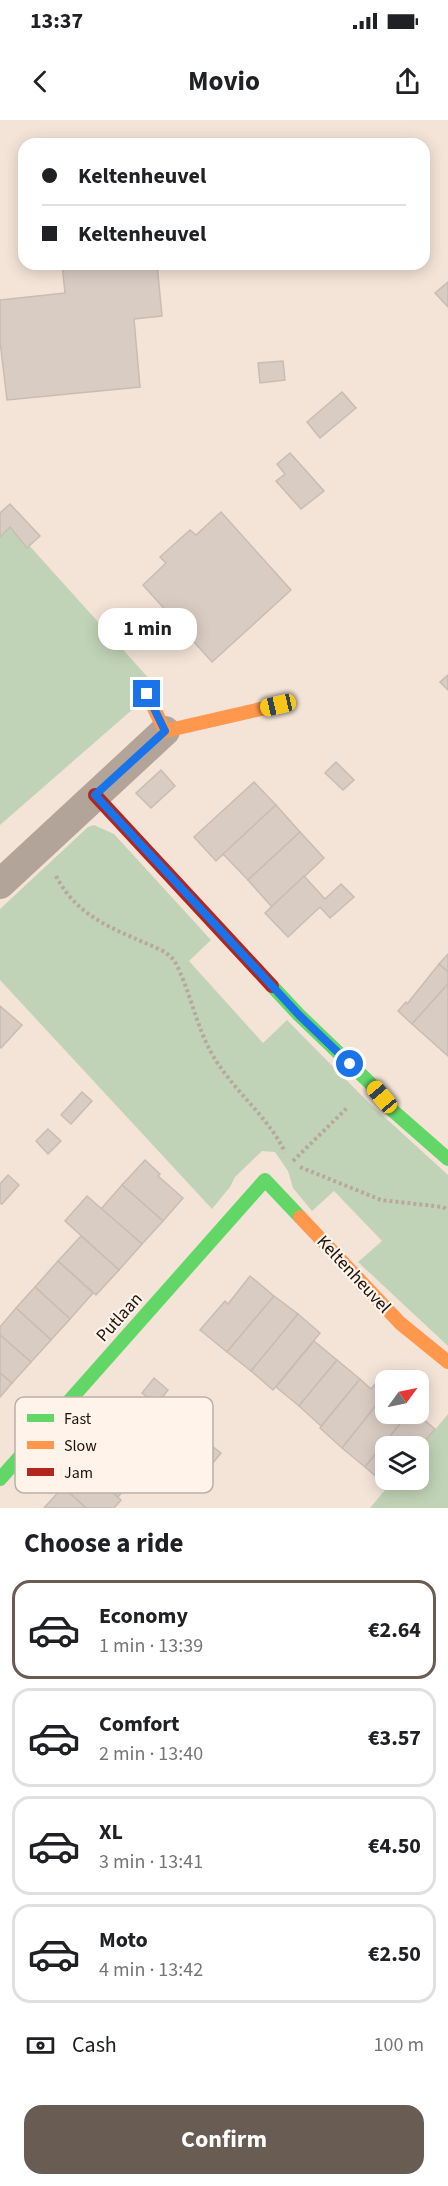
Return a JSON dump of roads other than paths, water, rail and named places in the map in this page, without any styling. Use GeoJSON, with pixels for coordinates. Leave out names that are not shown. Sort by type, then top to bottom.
{"type":"FeatureCollection","features":[{"type":"Feature","properties":{"kind":"street"},"geometry":{"type":"LineString","coordinates":[[147,694],[165,731]]}},
{"type":"Feature","properties":{"kind":"street"},"geometry":{"type":"LineString","coordinates":[[0,884],[165,731],[278,705]]}},
{"type":"Feature","properties":{"kind":"street"},"geometry":{"type":"LineString","coordinates":[[95,795],[299,1015],[371,1084],[392,1110],[448,1159]]}},
{"type":"Feature","properties":{"kind":"street","name":"Keltenheuvel"},"geometry":{"type":"LineString","coordinates":[[265,1180],[400,1323],[448,1362]]}},
{"type":"Feature","properties":{"kind":"street","name":"Putlaan"},"geometry":{"type":"LineString","coordinates":[[73,1397],[265,1180]]}},
{"type":"Feature","properties":{"kind":"street","name":"Putlaan"},"geometry":{"type":"LineString","coordinates":[[0,1479],[15,1462]]}}]}
